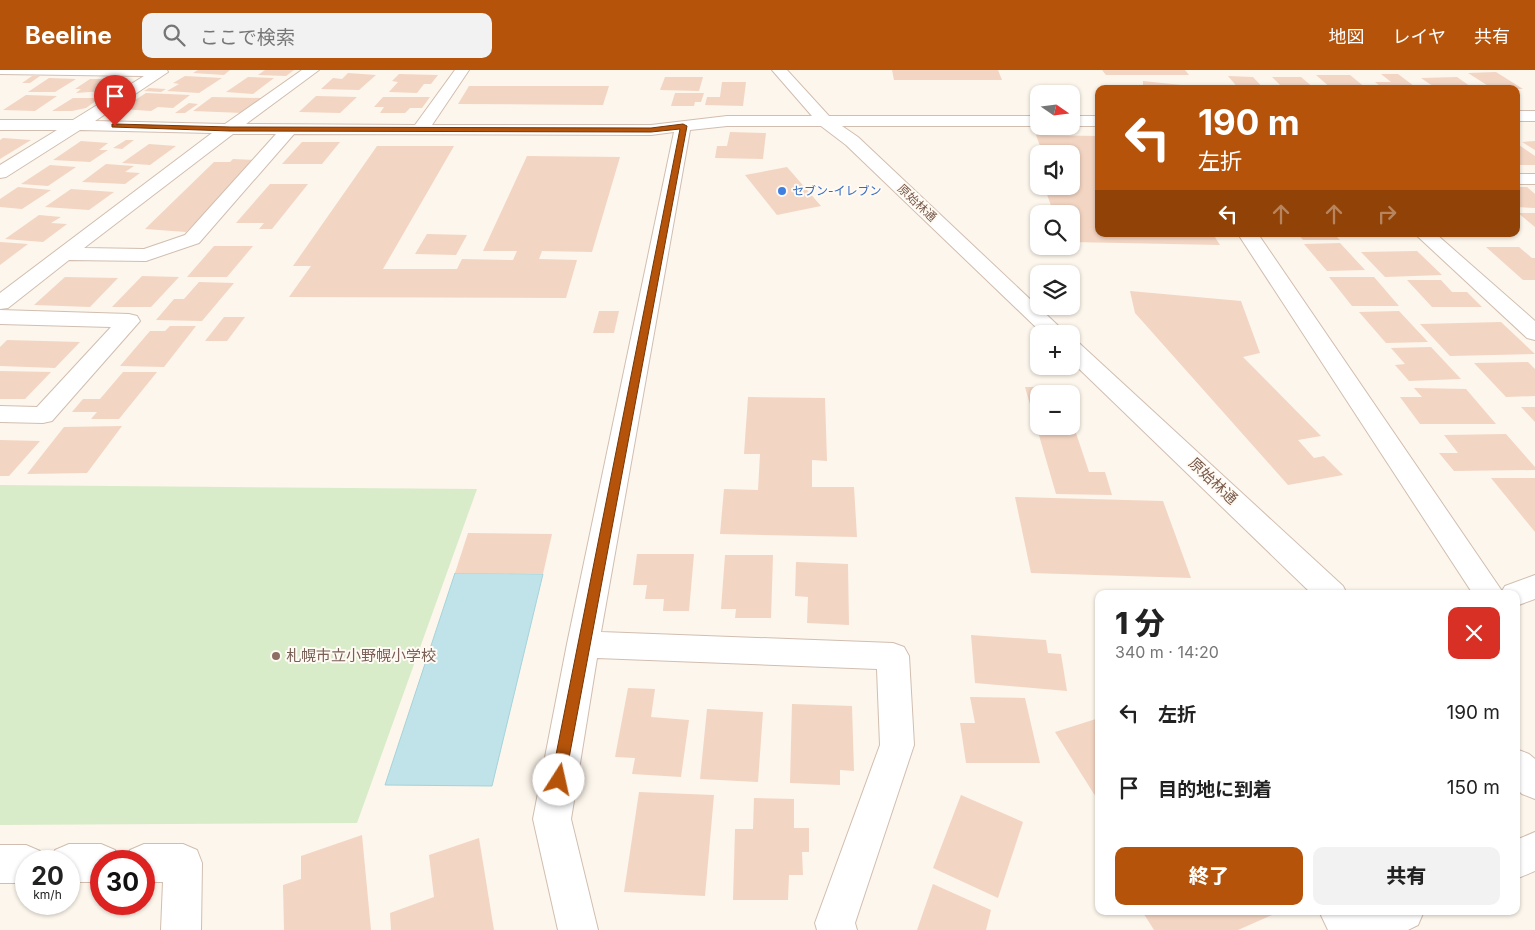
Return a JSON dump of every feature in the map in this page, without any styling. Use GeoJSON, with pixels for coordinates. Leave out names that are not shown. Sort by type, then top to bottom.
{"type":"FeatureCollection","features":[{"type":"Feature","properties":{"kind":"street"},"geometry":{"type":"LineString","coordinates":[[0,70],[161,72],[0,173]]}},
{"type":"Feature","properties":{"kind":"street"},"geometry":{"type":"LineString","coordinates":[[0,303],[230,129],[312,70]]}},
{"type":"Feature","properties":{"kind":"street"},"geometry":{"type":"LineString","coordinates":[[421,128],[462,70]]}},
{"type":"Feature","properties":{"kind":"street","name":"原始林通"},"geometry":{"type":"LineString","coordinates":[[779,70],[825,120],[852,141],[1046,325]]}},
{"type":"Feature","properties":{"kind":"street"},"geometry":{"type":"LineString","coordinates":[[1520,116],[1535,116]]}},
{"type":"Feature","properties":{"kind":"street"},"geometry":{"type":"LineString","coordinates":[[0,125],[230,129],[651,130],[727,121],[1030,121]]}},
{"type":"Feature","properties":{"kind":"street"},"geometry":{"type":"LineString","coordinates":[[1080,121],[1095,121]]}},
{"type":"Feature","properties":{"kind":"street"},"geometry":{"type":"LineString","coordinates":[[578,930],[552,819],[583,644],[683,126]]}},
{"type":"Feature","properties":{"kind":"street"},"geometry":{"type":"LineString","coordinates":[[64,254],[146,255],[192,239],[290,128]]}},
{"type":"Feature","properties":{"kind":"street"},"geometry":{"type":"LineString","coordinates":[[1520,179],[1535,179]]}},
{"type":"Feature","properties":{"kind":"street"},"geometry":{"type":"LineString","coordinates":[[1250,237],[1486,590]]}},
{"type":"Feature","properties":{"kind":"street"},"geometry":{"type":"LineString","coordinates":[[1428,237],[1535,333]]}},
{"type":"Feature","properties":{"kind":"street"},"geometry":{"type":"LineString","coordinates":[[0,317],[129,321],[43,415],[0,414]]}},
{"type":"Feature","properties":{"kind":"street","name":"原始林通"},"geometry":{"type":"LineString","coordinates":[[1080,356],[1328,590]]}},
{"type":"Feature","properties":{"kind":"street"},"geometry":{"type":"LineString","coordinates":[[1520,593],[1535,587]]}},
{"type":"Feature","properties":{"kind":"street"},"geometry":{"type":"LineString","coordinates":[[583,644],[893,656],[897,745],[835,923],[837,930]]}},
{"type":"Feature","properties":{"kind":"street"},"geometry":{"type":"LineString","coordinates":[[1520,769],[1535,782]]}},
{"type":"Feature","properties":{"kind":"street"},"geometry":{"type":"LineString","coordinates":[[1520,858],[1535,851]]}},
{"type":"Feature","properties":{"kind":"street"},"geometry":{"type":"LineString","coordinates":[[155,863],[183,863],[181,930]]}},
{"type":"Feature","properties":{"kind":"street"},"geometry":{"type":"LineString","coordinates":[[0,864],[15,864]]}},
{"type":"Feature","properties":{"kind":"street"},"geometry":{"type":"LineString","coordinates":[[1342,915],[1353,930]]}},
{"type":"Feature","properties":{"kind":"street"},"geometry":{"type":"LineString","coordinates":[[1363,930],[1395,915]]}},
{"type":"Feature","properties":{"kind":"green space"},"geometry":{"type":"Polygon","coordinates":[[[0,485],[477,489],[357,823],[0,825],[0,485]]]}},
{"type":"Feature","properties":{"kind":"water"},"geometry":{"type":"Polygon","coordinates":[[[455,573],[543,574],[492,786],[385,785],[455,573]]]}},
{"type":"Feature","properties":{"kind":"building"},"geometry":{"type":"Polygon","coordinates":[[[198,70],[230,70],[224,75],[193,73],[198,70]]]}},
{"type":"Feature","properties":{"kind":"building"},"geometry":{"type":"Polygon","coordinates":[[[265,70],[294,70],[286,76],[258,75],[265,70]]]}},
{"type":"Feature","properties":{"kind":"building"},"geometry":{"type":"Polygon","coordinates":[[[892,70],[998,70],[1002,80],[894,80],[892,70]]]}},
{"type":"Feature","properties":{"kind":"building"},"geometry":{"type":"Polygon","coordinates":[[[1102,70],[1185,70],[1189,75],[1106,75],[1102,70]]]}},
{"type":"Feature","properties":{"kind":"building"},"geometry":{"type":"Polygon","coordinates":[[[1496,72],[1517,85],[1487,85],[1468,73],[1496,72]]]}},
{"type":"Feature","properties":{"kind":"building"},"geometry":{"type":"Polygon","coordinates":[[[348,73],[376,75],[359,90],[321,89],[333,78],[342,79],[348,73]]]}},
{"type":"Feature","properties":{"kind":"building"},"geometry":{"type":"Polygon","coordinates":[[[399,74],[438,75],[431,84],[424,84],[417,93],[389,92],[398,82],[392,81],[399,74]]]}},
{"type":"Feature","properties":{"kind":"building"},"geometry":{"type":"Polygon","coordinates":[[[1381,74],[1398,74],[1413,85],[1379,85],[1375,82],[1391,82],[1381,74]]]}},
{"type":"Feature","properties":{"kind":"building"},"geometry":{"type":"Polygon","coordinates":[[[1316,75],[1350,75],[1362,85],[1327,85],[1316,75]]]}},
{"type":"Feature","properties":{"kind":"building"},"geometry":{"type":"Polygon","coordinates":[[[32,76],[40,76],[30,83],[22,83],[32,76]]]}},
{"type":"Feature","properties":{"kind":"building"},"geometry":{"type":"Polygon","coordinates":[[[185,76],[222,78],[199,93],[167,91],[179,84],[173,83],[185,76]]]}},
{"type":"Feature","properties":{"kind":"building"},"geometry":{"type":"Polygon","coordinates":[[[1228,76],[1253,77],[1260,85],[1236,85],[1228,76]]]}},
{"type":"Feature","properties":{"kind":"building"},"geometry":{"type":"Polygon","coordinates":[[[248,77],[274,78],[253,94],[226,92],[248,77]]]}},
{"type":"Feature","properties":{"kind":"building"},"geometry":{"type":"Polygon","coordinates":[[[665,77],[703,77],[699,91],[660,90],[665,77]]]}},
{"type":"Feature","properties":{"kind":"building"},"geometry":{"type":"Polygon","coordinates":[[[1272,77],[1301,77],[1310,85],[1280,85],[1272,77]]]}},
{"type":"Feature","properties":{"kind":"building"},"geometry":{"type":"Polygon","coordinates":[[[1457,77],[1468,85],[1431,85],[1421,78],[1457,77]]]}},
{"type":"Feature","properties":{"kind":"building"},"geometry":{"type":"Polygon","coordinates":[[[49,78],[76,79],[55,92],[28,92],[49,78]]]}},
{"type":"Feature","properties":{"kind":"building"},"geometry":{"type":"Polygon","coordinates":[[[90,79],[121,79],[105,91],[76,93],[81,89],[75,89],[90,79]]]}},
{"type":"Feature","properties":{"kind":"building"},"geometry":{"type":"Polygon","coordinates":[[[1143,81],[1181,85],[1143,85],[1143,81]]]}},
{"type":"Feature","properties":{"kind":"building"},"geometry":{"type":"Polygon","coordinates":[[[722,82],[746,82],[743,106],[705,105],[707,97],[720,97],[722,82]]]}},
{"type":"Feature","properties":{"kind":"building"},"geometry":{"type":"Polygon","coordinates":[[[469,86],[609,86],[603,105],[458,104],[469,86]]]}},
{"type":"Feature","properties":{"kind":"building"},"geometry":{"type":"Polygon","coordinates":[[[149,88],[166,89],[161,92],[144,91],[149,88]]]}},
{"type":"Feature","properties":{"kind":"building"},"geometry":{"type":"Polygon","coordinates":[[[146,93],[190,95],[173,108],[158,107],[151,111],[121,109],[146,93]]]}},
{"type":"Feature","properties":{"kind":"building"},"geometry":{"type":"Polygon","coordinates":[[[675,93],[704,93],[701,102],[695,102],[694,106],[671,106],[675,93]]]}},
{"type":"Feature","properties":{"kind":"building"},"geometry":{"type":"Polygon","coordinates":[[[26,95],[57,96],[35,111],[3,110],[26,95]]]}},
{"type":"Feature","properties":{"kind":"building"},"geometry":{"type":"Polygon","coordinates":[[[316,96],[357,97],[340,113],[299,112],[316,96]]]}},
{"type":"Feature","properties":{"kind":"building"},"geometry":{"type":"Polygon","coordinates":[[[212,97],[261,98],[243,113],[193,111],[212,97]]]}},
{"type":"Feature","properties":{"kind":"building"},"geometry":{"type":"Polygon","coordinates":[[[383,97],[430,97],[422,108],[410,108],[405,113],[380,113],[384,107],[374,107],[383,97]]]}},
{"type":"Feature","properties":{"kind":"building"},"geometry":{"type":"Polygon","coordinates":[[[73,98],[100,98],[86,108],[72,111],[52,111],[73,98]]]}},
{"type":"Feature","properties":{"kind":"building"},"geometry":{"type":"Polygon","coordinates":[[[189,103],[198,104],[185,113],[175,113],[189,103]]]}},
{"type":"Feature","properties":{"kind":"building"},"geometry":{"type":"Polygon","coordinates":[[[730,132],[766,133],[763,159],[715,158],[717,146],[727,146],[730,132]]]}},
{"type":"Feature","properties":{"kind":"building"},"geometry":{"type":"Polygon","coordinates":[[[1036,135],[1095,136],[1095,237],[1215,237],[1220,245],[1080,242],[1080,205],[1051,205],[1047,195],[1080,195],[1080,145],[1040,145],[1036,135]]]}},
{"type":"Feature","properties":{"kind":"building"},"geometry":{"type":"Polygon","coordinates":[[[3,138],[31,140],[0,159],[0,140],[3,138]]]}},
{"type":"Feature","properties":{"kind":"building"},"geometry":{"type":"Polygon","coordinates":[[[126,140],[134,140],[122,149],[113,148],[126,140]]]}},
{"type":"Feature","properties":{"kind":"building"},"geometry":{"type":"Polygon","coordinates":[[[81,141],[108,143],[99,150],[108,150],[90,162],[53,160],[81,141]]]}},
{"type":"Feature","properties":{"kind":"building"},"geometry":{"type":"Polygon","coordinates":[[[1535,141],[1535,150],[1522,142],[1535,141]]]}},
{"type":"Feature","properties":{"kind":"building"},"geometry":{"type":"Polygon","coordinates":[[[302,142],[340,142],[322,164],[282,164],[302,142]]]}},
{"type":"Feature","properties":{"kind":"building"},"geometry":{"type":"Polygon","coordinates":[[[149,144],[176,146],[150,165],[122,163],[149,144]]]}},
{"type":"Feature","properties":{"kind":"building"},"geometry":{"type":"Polygon","coordinates":[[[377,146],[454,146],[383,269],[457,269],[462,259],[513,260],[517,251],[483,251],[527,156],[620,157],[592,252],[542,251],[539,259],[577,260],[566,298],[289,297],[311,266],[293,266],[377,146]]]}},
{"type":"Feature","properties":{"kind":"building"},"geometry":{"type":"Polygon","coordinates":[[[1520,146],[1535,156],[1535,165],[1520,165],[1520,146]]]}},
{"type":"Feature","properties":{"kind":"building"},"geometry":{"type":"Polygon","coordinates":[[[233,159],[256,160],[186,232],[145,229],[214,162],[230,162],[233,159]]]}},
{"type":"Feature","properties":{"kind":"building"},"geometry":{"type":"Polygon","coordinates":[[[106,164],[134,166],[125,172],[140,173],[125,184],[82,182],[106,164]]]}},
{"type":"Feature","properties":{"kind":"building"},"geometry":{"type":"Polygon","coordinates":[[[50,165],[76,167],[48,186],[21,184],[50,165]]]}},
{"type":"Feature","properties":{"kind":"building","name":"セブン-イレブン"},"geometry":{"type":"Polygon","coordinates":[[[787,167],[821,206],[777,215],[745,175],[787,167]]]}},
{"type":"Feature","properties":{"kind":"building"},"geometry":{"type":"Polygon","coordinates":[[[270,184],[308,184],[272,229],[259,229],[264,223],[236,223],[270,184]]]}},
{"type":"Feature","properties":{"kind":"building"},"geometry":{"type":"Polygon","coordinates":[[[18,187],[51,190],[22,209],[0,207],[0,199],[18,187]]]}},
{"type":"Feature","properties":{"kind":"building"},"geometry":{"type":"Polygon","coordinates":[[[1520,187],[1527,187],[1535,194],[1535,208],[1520,207],[1520,187]]]}},
{"type":"Feature","properties":{"kind":"building"},"geometry":{"type":"Polygon","coordinates":[[[71,189],[114,192],[89,210],[45,207],[71,189]]]}},
{"type":"Feature","properties":{"kind":"building"},"geometry":{"type":"Polygon","coordinates":[[[1520,213],[1535,213],[1535,227],[1520,215],[1520,213]]]}},
{"type":"Feature","properties":{"kind":"building"},"geometry":{"type":"Polygon","coordinates":[[[39,215],[61,217],[51,223],[67,224],[43,242],[5,239],[39,215]]]}},
{"type":"Feature","properties":{"kind":"building"},"geometry":{"type":"Polygon","coordinates":[[[427,234],[467,235],[456,255],[415,254],[427,234]]]}},
{"type":"Feature","properties":{"kind":"building"},"geometry":{"type":"Polygon","coordinates":[[[1300,237],[1337,237],[1340,240],[1303,240],[1300,237]]]}},
{"type":"Feature","properties":{"kind":"building"},"geometry":{"type":"Polygon","coordinates":[[[0,242],[28,244],[0,265],[0,242]]]}},
{"type":"Feature","properties":{"kind":"building"},"geometry":{"type":"Polygon","coordinates":[[[1340,243],[1365,270],[1327,271],[1304,244],[1340,243]]]}},
{"type":"Feature","properties":{"kind":"building"},"geometry":{"type":"Polygon","coordinates":[[[214,246],[253,246],[227,277],[187,277],[214,246]]]}},
{"type":"Feature","properties":{"kind":"building"},"geometry":{"type":"Polygon","coordinates":[[[1486,247],[1519,247],[1532,258],[1535,258],[1535,280],[1523,280],[1486,247]]]}},
{"type":"Feature","properties":{"kind":"building"},"geometry":{"type":"Polygon","coordinates":[[[1417,251],[1442,275],[1385,277],[1361,252],[1417,251]]]}},
{"type":"Feature","properties":{"kind":"building"},"geometry":{"type":"Polygon","coordinates":[[[142,276],[179,277],[151,307],[112,307],[142,276]]]}},
{"type":"Feature","properties":{"kind":"building"},"geometry":{"type":"Polygon","coordinates":[[[65,277],[118,278],[90,307],[34,305],[65,277]]]}},
{"type":"Feature","properties":{"kind":"building"},"geometry":{"type":"Polygon","coordinates":[[[1329,277],[1374,277],[1399,306],[1352,306],[1329,277]]]}},
{"type":"Feature","properties":{"kind":"building"},"geometry":{"type":"Polygon","coordinates":[[[1407,280],[1441,280],[1452,292],[1467,292],[1482,307],[1432,307],[1407,280]]]}},
{"type":"Feature","properties":{"kind":"building"},"geometry":{"type":"Polygon","coordinates":[[[199,282],[234,283],[202,321],[156,320],[174,299],[184,299],[199,282]]]}},
{"type":"Feature","properties":{"kind":"building"},"geometry":{"type":"Polygon","coordinates":[[[1130,291],[1241,301],[1260,353],[1243,357],[1321,436],[1298,440],[1314,458],[1324,456],[1343,475],[1288,485],[1135,313],[1130,291]]]}},
{"type":"Feature","properties":{"kind":"building"},"geometry":{"type":"Polygon","coordinates":[[[599,311],[619,311],[614,333],[593,333],[599,311]]]}},
{"type":"Feature","properties":{"kind":"building"},"geometry":{"type":"Polygon","coordinates":[[[1399,311],[1428,342],[1386,343],[1359,312],[1399,311]]]}},
{"type":"Feature","properties":{"kind":"building"},"geometry":{"type":"Polygon","coordinates":[[[224,317],[245,317],[227,341],[205,341],[224,317]]]}},
{"type":"Feature","properties":{"kind":"building"},"geometry":{"type":"Polygon","coordinates":[[[1501,322],[1535,354],[1450,356],[1420,324],[1501,322]]]}},
{"type":"Feature","properties":{"kind":"building"},"geometry":{"type":"Polygon","coordinates":[[[170,326],[196,326],[164,367],[120,366],[150,331],[165,331],[170,326]]]}},
{"type":"Feature","properties":{"kind":"building"},"geometry":{"type":"Polygon","coordinates":[[[7,340],[80,342],[55,368],[0,366],[0,347],[7,340]]]}},
{"type":"Feature","properties":{"kind":"building"},"geometry":{"type":"Polygon","coordinates":[[[1431,347],[1461,379],[1409,381],[1395,365],[1405,364],[1391,348],[1431,347]]]}},
{"type":"Feature","properties":{"kind":"building"},"geometry":{"type":"Polygon","coordinates":[[[1528,362],[1535,369],[1535,396],[1506,397],[1474,363],[1528,362]]]}},
{"type":"Feature","properties":{"kind":"building"},"geometry":{"type":"Polygon","coordinates":[[[0,371],[51,372],[25,399],[0,399],[0,371]]]}},
{"type":"Feature","properties":{"kind":"building"},"geometry":{"type":"Polygon","coordinates":[[[123,372],[157,372],[119,419],[91,419],[97,412],[72,412],[83,399],[100,399],[123,372]]]}},
{"type":"Feature","properties":{"kind":"building"},"geometry":{"type":"Polygon","coordinates":[[[1025,387],[1030,387],[1030,404],[1025,387]]]}},
{"type":"Feature","properties":{"kind":"building"},"geometry":{"type":"Polygon","coordinates":[[[1414,388],[1466,389],[1496,424],[1420,424],[1400,397],[1422,397],[1414,388]]]}},
{"type":"Feature","properties":{"kind":"building"},"geometry":{"type":"Polygon","coordinates":[[[748,397],[825,398],[827,461],[812,460],[812,487],[854,487],[857,537],[720,534],[724,489],[758,490],[760,454],[744,454],[748,397]]]}},
{"type":"Feature","properties":{"kind":"building"},"geometry":{"type":"Polygon","coordinates":[[[1521,407],[1535,407],[1535,422],[1521,407]]]}},
{"type":"Feature","properties":{"kind":"building"},"geometry":{"type":"Polygon","coordinates":[[[122,426],[87,473],[27,474],[64,427],[122,426]]]}},
{"type":"Feature","properties":{"kind":"building"},"geometry":{"type":"Polygon","coordinates":[[[1506,434],[1535,467],[1535,470],[1454,471],[1439,453],[1458,453],[1444,435],[1506,434]]]}},
{"type":"Feature","properties":{"kind":"building"},"geometry":{"type":"Polygon","coordinates":[[[1039,435],[1077,435],[1089,472],[1105,472],[1112,495],[1056,494],[1039,435]]]}},
{"type":"Feature","properties":{"kind":"building"},"geometry":{"type":"Polygon","coordinates":[[[0,440],[40,441],[9,476],[0,476],[0,440]]]}},
{"type":"Feature","properties":{"kind":"building"},"geometry":{"type":"Polygon","coordinates":[[[1491,478],[1535,478],[1535,532],[1491,478]]]}},
{"type":"Feature","properties":{"kind":"building"},"geometry":{"type":"Polygon","coordinates":[[[1015,497],[1163,501],[1191,578],[1031,573],[1015,497]]]}},
{"type":"Feature","properties":{"kind":"building"},"geometry":{"type":"Polygon","coordinates":[[[468,533],[552,534],[543,574],[455,573],[468,533]]]}},
{"type":"Feature","properties":{"kind":"building"},"geometry":{"type":"Polygon","coordinates":[[[637,554],[694,554],[689,611],[663,611],[664,599],[645,599],[647,585],[633,585],[637,554]]]}},
{"type":"Feature","properties":{"kind":"building"},"geometry":{"type":"Polygon","coordinates":[[[725,555],[773,555],[771,618],[735,618],[736,609],[721,609],[725,555]]]}},
{"type":"Feature","properties":{"kind":"building"},"geometry":{"type":"Polygon","coordinates":[[[796,562],[848,564],[849,625],[807,623],[808,597],[795,596],[796,562]]]}},
{"type":"Feature","properties":{"kind":"building"},"geometry":{"type":"Polygon","coordinates":[[[971,635],[1046,640],[1048,653],[1061,654],[1067,691],[975,683],[971,635]]]}},
{"type":"Feature","properties":{"kind":"building"},"geometry":{"type":"Polygon","coordinates":[[[628,688],[655,689],[651,717],[689,720],[681,777],[632,774],[635,758],[615,757],[628,688]]]}},
{"type":"Feature","properties":{"kind":"building"},"geometry":{"type":"Polygon","coordinates":[[[970,697],[1025,698],[1040,763],[966,763],[960,723],[975,723],[970,697]]]}},
{"type":"Feature","properties":{"kind":"building"},"geometry":{"type":"Polygon","coordinates":[[[792,704],[852,706],[854,771],[840,770],[840,785],[790,783],[792,704]]]}},
{"type":"Feature","properties":{"kind":"building"},"geometry":{"type":"Polygon","coordinates":[[[707,709],[763,712],[758,782],[700,779],[707,709]]]}},
{"type":"Feature","properties":{"kind":"building"},"geometry":{"type":"Polygon","coordinates":[[[1095,719],[1095,796],[1055,732],[1095,719]]]}},
{"type":"Feature","properties":{"kind":"building"},"geometry":{"type":"Polygon","coordinates":[[[639,792],[714,795],[705,896],[624,892],[639,792]]]}},
{"type":"Feature","properties":{"kind":"building"},"geometry":{"type":"Polygon","coordinates":[[[961,795],[1023,822],[998,898],[933,868],[961,795]]]}},
{"type":"Feature","properties":{"kind":"building"},"geometry":{"type":"Polygon","coordinates":[[[754,798],[794,799],[794,828],[809,828],[809,852],[802,852],[803,875],[789,875],[788,900],[733,900],[735,829],[753,829],[754,798]]]}},
{"type":"Feature","properties":{"kind":"building"},"geometry":{"type":"Polygon","coordinates":[[[362,835],[371,930],[284,930],[283,885],[301,879],[301,856],[362,835]]]}},
{"type":"Feature","properties":{"kind":"building"},"geometry":{"type":"Polygon","coordinates":[[[479,838],[494,930],[391,930],[390,913],[434,897],[429,855],[479,838]]]}},
{"type":"Feature","properties":{"kind":"building"},"geometry":{"type":"Polygon","coordinates":[[[933,884],[991,910],[986,930],[917,930],[933,884]]]}},
{"type":"Feature","properties":{"kind":"building"},"geometry":{"type":"Polygon","coordinates":[[[1145,915],[1272,915],[1238,930],[1154,930],[1145,915]]]}},
{"type":"Feature","properties":{"kind":"place","name":"セブン-イレブン"},"geometry":{"type":"Point","coordinates":[782,191]}},
{"type":"Feature","properties":{"kind":"place","name":"札幌市立小野幌小学校"},"geometry":{"type":"Point","coordinates":[276,656]}},
{"type":"Feature","properties":{"kind":"route"},"geometry":{"type":"LineString","coordinates":[[115,126],[230,129],[651,130],[683,126],[583,644],[559,780]]}}]}
